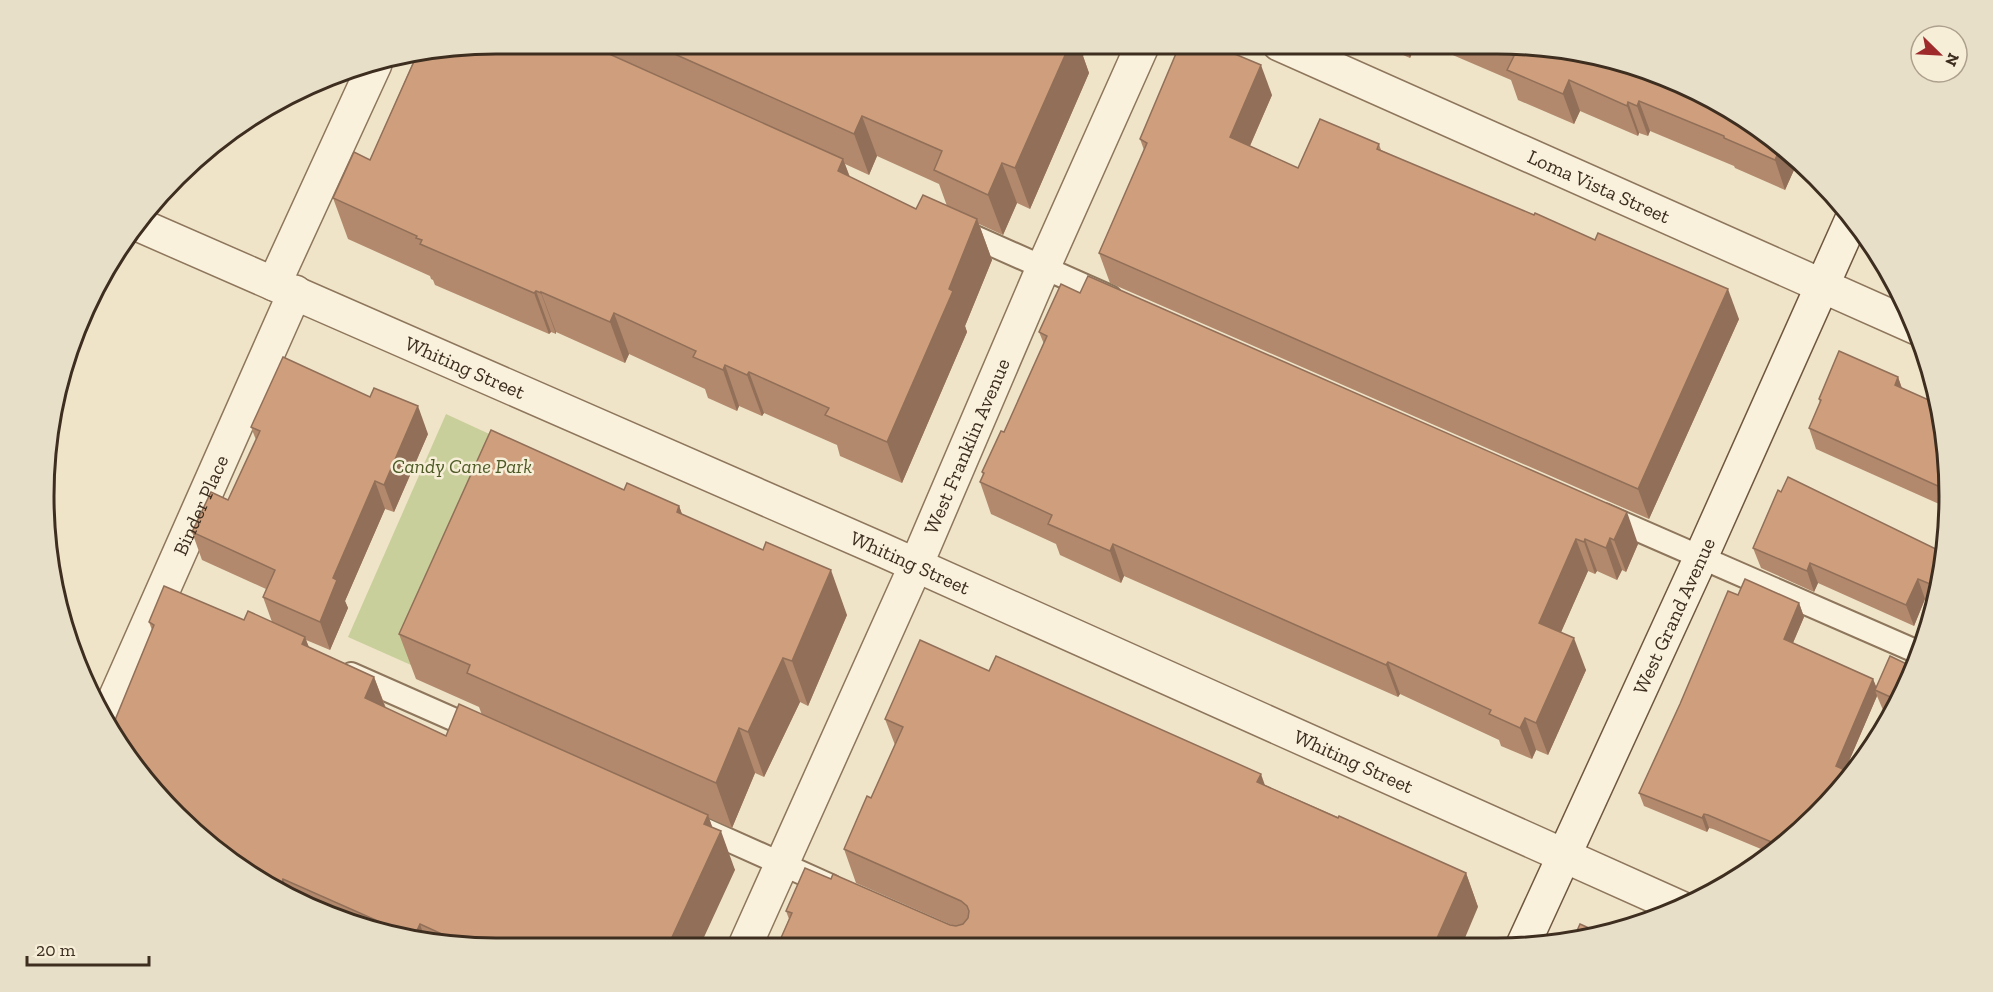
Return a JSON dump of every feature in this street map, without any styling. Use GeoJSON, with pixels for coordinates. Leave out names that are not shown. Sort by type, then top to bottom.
{"type":"FeatureCollection","features":[{"type":"Feature","properties":{"kind":"street","name":"West Franklin Avenue"},"geometry":{"type":"LineString","coordinates":[[748,938],[916,565],[1043,268],[1139,54]]}},
{"type":"Feature","properties":{"kind":"street","name":"Loma Vista Street"},"geometry":{"type":"LineString","coordinates":[[1301,54],[1903,322]]}},
{"type":"Feature","properties":{"kind":"street","name":"Binder Place"},"geometry":{"type":"LineString","coordinates":[[110,711],[174,596],[285,288],[372,72]]}},
{"type":"Feature","properties":{"kind":"street","name":"Whiting Street"},"geometry":{"type":"LineString","coordinates":[[145,227],[916,565],[1669,903]]}},
{"type":"Feature","properties":{"kind":"street","name":"West Grand Avenue"},"geometry":{"type":"LineString","coordinates":[[1527,937],[1701,557],[1848,228]]}},
{"type":"Feature","properties":{"kind":"lane"},"geometry":{"type":"LineString","coordinates":[[935,219],[1131,306]]}},
{"type":"Feature","properties":{"kind":"lane"},"geometry":{"type":"LineString","coordinates":[[1580,504],[1911,649]]}},
{"type":"Feature","properties":{"kind":"lane"},"geometry":{"type":"LineString","coordinates":[[337,667],[499,739]]}},
{"type":"Feature","properties":{"kind":"lane"},"geometry":{"type":"LineString","coordinates":[[673,816],[854,896]]}},
{"type":"Feature","properties":{"kind":"green space","name":"Candy Cane Park"},"geometry":{"type":"Polygon","coordinates":[[[446,414],[511,444],[411,665],[348,637],[446,414]]]}},
{"type":"Feature","properties":{"kind":"building"},"geometry":{"type":"Polygon","coordinates":[[[609,54],[843,159],[838,171],[916,209],[923,195],[977,219],[949,289],[953,291],[887,442],[825,415],[829,408],[749,372],[747,375],[725,365],[723,370],[693,357],[696,351],[614,313],[610,322],[541,292],[534,293],[420,244],[422,240],[416,238],[417,236],[333,198],[354,152],[370,160],[414,61],[467,55],[609,54]]]}},
{"type":"Feature","properties":{"kind":"building"},"geometry":{"type":"Polygon","coordinates":[[[674,54],[1066,54],[1015,168],[1002,163],[988,195],[934,170],[942,151],[862,116],[854,134],[674,54]]]}},
{"type":"Feature","properties":{"kind":"building"},"geometry":{"type":"Polygon","coordinates":[[[1176,54],[1235,54],[1261,65],[1230,137],[1298,168],[1320,119],[1379,144],[1377,149],[1534,215],[1535,213],[1595,240],[1598,233],[1728,289],[1638,489],[1099,253],[1147,143],[1140,139],[1176,54]]]}},
{"type":"Feature","properties":{"kind":"building"},"geometry":{"type":"Polygon","coordinates":[[[1510,54],[1583,62],[1639,77],[1718,113],[1743,128],[1777,155],[1775,160],[1639,101],[1637,106],[1628,102],[1627,106],[1569,80],[1563,94],[1507,70],[1514,56],[1510,54]]]}},
{"type":"Feature","properties":{"kind":"building"},"geometry":{"type":"Polygon","coordinates":[[[1088,276],[1627,512],[1614,540],[1610,538],[1606,548],[1585,539],[1584,542],[1576,539],[1539,623],[1574,638],[1536,723],[1525,718],[1520,728],[1489,714],[1491,710],[1388,662],[1386,665],[1113,544],[1110,551],[1048,524],[1052,515],[980,482],[984,473],[982,472],[1001,431],[1004,432],[1047,336],[1039,332],[1061,284],[1080,293],[1088,276]]]}},
{"type":"Feature","properties":{"kind":"building"},"geometry":{"type":"Polygon","coordinates":[[[1839,351],[1898,377],[1895,385],[1928,400],[1935,438],[1939,486],[1809,428],[1821,400],[1819,399],[1839,351]]]}},
{"type":"Feature","properties":{"kind":"building"},"geometry":{"type":"Polygon","coordinates":[[[283,357],[370,397],[374,388],[418,406],[384,485],[375,481],[333,578],[337,580],[320,622],[263,597],[275,570],[192,532],[211,492],[228,500],[260,431],[251,427],[283,357]]]}},
{"type":"Feature","properties":{"kind":"building"},"geometry":{"type":"Polygon","coordinates":[[[491,430],[624,490],[627,483],[679,506],[677,512],[763,550],[766,542],[831,570],[792,661],[783,658],[748,732],[739,728],[716,783],[467,673],[470,665],[399,634],[491,430]]]}},
{"type":"Feature","properties":{"kind":"building"},"geometry":{"type":"Polygon","coordinates":[[[1788,477],[1936,549],[1930,584],[1918,579],[1906,605],[1810,563],[1807,571],[1753,548],[1778,490],[1781,492],[1788,477]]]}},
{"type":"Feature","properties":{"kind":"building"},"geometry":{"type":"Polygon","coordinates":[[[1745,579],[1799,603],[1784,639],[1873,679],[1836,766],[1844,770],[1810,809],[1772,842],[1708,815],[1704,814],[1702,818],[1639,793],[1728,591],[1738,595],[1745,579]]]}},
{"type":"Feature","properties":{"kind":"building"},"geometry":{"type":"Polygon","coordinates":[[[164,586],[244,620],[248,611],[305,637],[302,644],[374,677],[365,698],[446,736],[459,704],[708,815],[704,824],[721,831],[672,938],[467,937],[443,935],[420,924],[417,931],[410,930],[383,923],[283,879],[282,882],[250,864],[183,809],[145,765],[115,720],[154,625],[149,622],[164,586]]]}},
{"type":"Feature","properties":{"kind":"building"},"geometry":{"type":"Polygon","coordinates":[[[920,640],[989,671],[996,656],[1261,774],[1257,782],[1466,873],[1437,938],[781,938],[792,913],[786,911],[805,868],[831,879],[833,874],[950,925],[963,924],[968,918],[967,906],[961,901],[844,849],[867,796],[871,798],[903,727],[885,719],[920,640]]]}},
{"type":"Feature","properties":{"kind":"building"},"geometry":{"type":"Polygon","coordinates":[[[1890,656],[1906,663],[1890,697],[1875,690],[1890,656]]]}},
{"type":"Feature","properties":{"kind":"building"},"geometry":{"type":"Polygon","coordinates":[[[1580,924],[1590,928],[1583,930],[1577,931],[1580,924]]]}}]}
